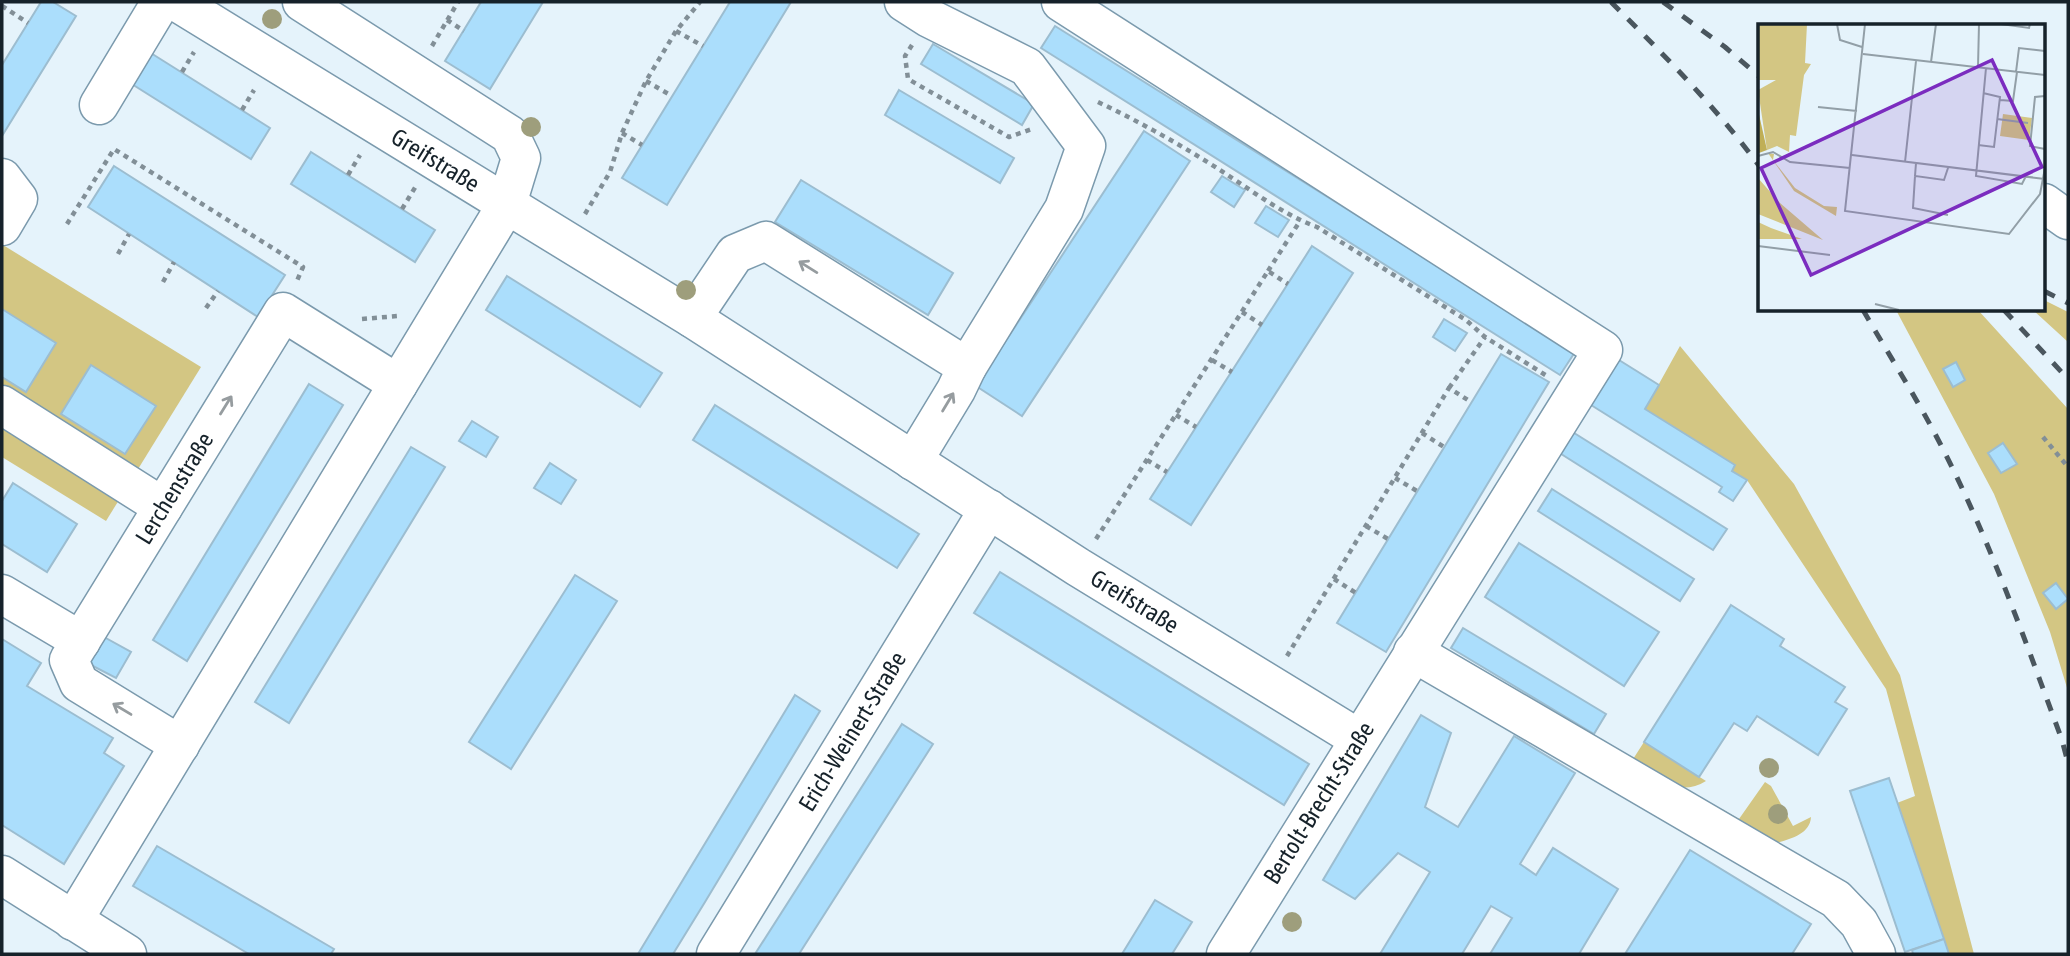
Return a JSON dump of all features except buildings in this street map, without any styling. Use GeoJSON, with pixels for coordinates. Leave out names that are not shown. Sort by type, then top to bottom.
{"type":"FeatureCollection","features":[{"type":"Feature","properties":{"kind":"street"},"geometry":{"type":"LineString","coordinates":[[99,105],[161,2]]}},
{"type":"Feature","properties":{"kind":"street","name":"Greifstraße"},"geometry":{"type":"LineString","coordinates":[[177,2],[569,241],[1078,567],[1359,739]]}},
{"type":"Feature","properties":{"kind":"street"},"geometry":{"type":"LineString","coordinates":[[73,921],[507,204],[521,158],[510,135],[302,2]]}},
{"type":"Feature","properties":{"kind":"street","name":"Bertolt-Brecht-Straße"},"geometry":{"type":"LineString","coordinates":[[1061,2],[1603,350],[1226,954]]}},
{"type":"Feature","properties":{"kind":"street"},"geometry":{"type":"LineString","coordinates":[[913,461],[1064,209],[1086,146],[1080,109],[1027,67],[917,10]]}},
{"type":"Feature","properties":{"kind":"street"},"geometry":{"type":"LineString","coordinates":[[2,178],[18,199],[2,226]]}},
{"type":"Feature","properties":{"kind":"street"},"geometry":{"type":"LineString","coordinates":[[2046,204],[2068,220]]}},
{"type":"Feature","properties":{"kind":"street"},"geometry":{"type":"LineString","coordinates":[[692,318],[735,254],[766,241],[967,367]]}},
{"type":"Feature","properties":{"kind":"street"},"geometry":{"type":"LineString","coordinates":[[283,312],[398,384]]}},
{"type":"Feature","properties":{"kind":"street","name":"Lerchenstraße"},"geometry":{"type":"LineString","coordinates":[[180,745],[79,683],[69,660],[283,312]]}},
{"type":"Feature","properties":{"kind":"street"},"geometry":{"type":"LineString","coordinates":[[2,405],[163,507]]}},
{"type":"Feature","properties":{"kind":"street","name":"Erich-Weinert-Straße"},"geometry":{"type":"LineString","coordinates":[[716,954],[989,509]]}},
{"type":"Feature","properties":{"kind":"street"},"geometry":{"type":"LineString","coordinates":[[2,594],[81,641]]}},
{"type":"Feature","properties":{"kind":"street"},"geometry":{"type":"LineString","coordinates":[[1413,652],[1836,899],[1859,923],[1876,954]]}},
{"type":"Feature","properties":{"kind":"street"},"geometry":{"type":"LineString","coordinates":[[2,875],[127,954]]}},
{"type":"Feature","properties":{"kind":"path"},"geometry":{"type":"LineString","coordinates":[[415,73],[458,2]]}},
{"type":"Feature","properties":{"kind":"path"},"geometry":{"type":"LineString","coordinates":[[569,241],[610,172],[622,133],[646,81],[676,31],[700,2]]}},
{"type":"Feature","properties":{"kind":"path"},"geometry":{"type":"LineString","coordinates":[[2,6],[28,23]]}},
{"type":"Feature","properties":{"kind":"path"},"geometry":{"type":"LineString","coordinates":[[917,10],[905,56],[908,79],[1009,137],[1080,109],[1134,119],[1300,221],[1317,227],[1466,320],[1485,337],[1576,393]]}},
{"type":"Feature","properties":{"kind":"path"},"geometry":{"type":"LineString","coordinates":[[447,20],[464,31]]}},
{"type":"Feature","properties":{"kind":"path"},"geometry":{"type":"LineString","coordinates":[[676,31],[703,46]]}},
{"type":"Feature","properties":{"kind":"path"},"geometry":{"type":"LineString","coordinates":[[646,81],[672,96]]}},
{"type":"Feature","properties":{"kind":"path"},"geometry":{"type":"LineString","coordinates":[[622,133],[642,145]]}},
{"type":"Feature","properties":{"kind":"path"},"geometry":{"type":"LineString","coordinates":[[67,224],[114,149],[303,267],[283,312]]}},
{"type":"Feature","properties":{"kind":"path"},"geometry":{"type":"LineString","coordinates":[[1078,567],[1300,221]]}},
{"type":"Feature","properties":{"kind":"path"},"geometry":{"type":"LineString","coordinates":[[118,254],[129,234]]}},
{"type":"Feature","properties":{"kind":"path"},"geometry":{"type":"LineString","coordinates":[[163,282],[174,262]]}},
{"type":"Feature","properties":{"kind":"path"},"geometry":{"type":"LineString","coordinates":[[1268,271],[1288,284]]}},
{"type":"Feature","properties":{"kind":"path"},"geometry":{"type":"LineString","coordinates":[[206,308],[218,291]]}},
{"type":"Feature","properties":{"kind":"path"},"geometry":{"type":"LineString","coordinates":[[1241,312],[1262,325]]}},
{"type":"Feature","properties":{"kind":"path"},"geometry":{"type":"LineString","coordinates":[[357,320],[440,313]]}},
{"type":"Feature","properties":{"kind":"path"},"geometry":{"type":"LineString","coordinates":[[1270,684],[1449,388],[1485,337]]}},
{"type":"Feature","properties":{"kind":"path"},"geometry":{"type":"LineString","coordinates":[[1211,359],[1232,372]]}},
{"type":"Feature","properties":{"kind":"path"},"geometry":{"type":"LineString","coordinates":[[1449,388],[1471,402]]}},
{"type":"Feature","properties":{"kind":"path"},"geometry":{"type":"LineString","coordinates":[[1176,414],[1196,427]]}},
{"type":"Feature","properties":{"kind":"path"},"geometry":{"type":"LineString","coordinates":[[1422,433],[1444,447]]}},
{"type":"Feature","properties":{"kind":"path"},"geometry":{"type":"LineString","coordinates":[[2043,437],[2068,467]]}},
{"type":"Feature","properties":{"kind":"path"},"geometry":{"type":"LineString","coordinates":[[1147,460],[1167,472]]}},
{"type":"Feature","properties":{"kind":"path"},"geometry":{"type":"LineString","coordinates":[[1395,478],[1418,491]]}},
{"type":"Feature","properties":{"kind":"path"},"geometry":{"type":"LineString","coordinates":[[1366,526],[1388,539]]}},
{"type":"Feature","properties":{"kind":"path"},"geometry":{"type":"LineString","coordinates":[[1334,579],[1356,593]]}},
{"type":"Feature","properties":{"kind":"shaded area"},"geometry":{"type":"Polygon","coordinates":[[[3,245],[201,367],[106,521],[2,457],[3,245]]]}},
{"type":"Feature","properties":{"kind":"shaded area"},"geometry":{"type":"Polygon","coordinates":[[[2046,301],[2068,312],[2068,342],[2035,312],[2046,312],[2046,301]]]}},
{"type":"Feature","properties":{"kind":"shaded area"},"geometry":{"type":"Polygon","coordinates":[[[1897,312],[1980,312],[2068,409],[2068,691],[2050,632],[1994,494],[1897,312]]]}},
{"type":"Feature","properties":{"kind":"shaded area"},"geometry":{"type":"Polygon","coordinates":[[[1680,346],[1794,484],[1900,675],[1974,954],[1949,954],[1897,803],[1915,796],[1886,689],[1747,480],[1732,471],[1735,465],[1645,409],[1680,346]]]}},
{"type":"Feature","properties":{"kind":"shaded area"},"geometry":{"type":"Polygon","coordinates":[[[1644,742],[1706,781],[1686,788],[1676,787],[1628,767],[1644,742]]]}},
{"type":"Feature","properties":{"kind":"shaded area"},"geometry":{"type":"Polygon","coordinates":[[[1765,782],[1771,786],[1793,826],[1811,817],[1803,832],[1774,844],[1718,816],[1722,809],[1739,819],[1765,782]]]}},
{"type":"Feature","properties":{"kind":"railway"},"geometry":{"type":"LineString","coordinates":[[1611,2],[1707,102],[1758,164]]}},
{"type":"Feature","properties":{"kind":"railway"},"geometry":{"type":"LineString","coordinates":[[1663,2],[1725,47],[1758,75]]}},
{"type":"Feature","properties":{"kind":"railway"},"geometry":{"type":"LineString","coordinates":[[2046,292],[2068,303]]}},
{"type":"Feature","properties":{"kind":"railway"},"geometry":{"type":"LineString","coordinates":[[1864,312],[1933,430],[1970,505],[2018,622],[2068,763]]}},
{"type":"Feature","properties":{"kind":"railway"},"geometry":{"type":"LineString","coordinates":[[2006,312],[2068,379]]}}]}
